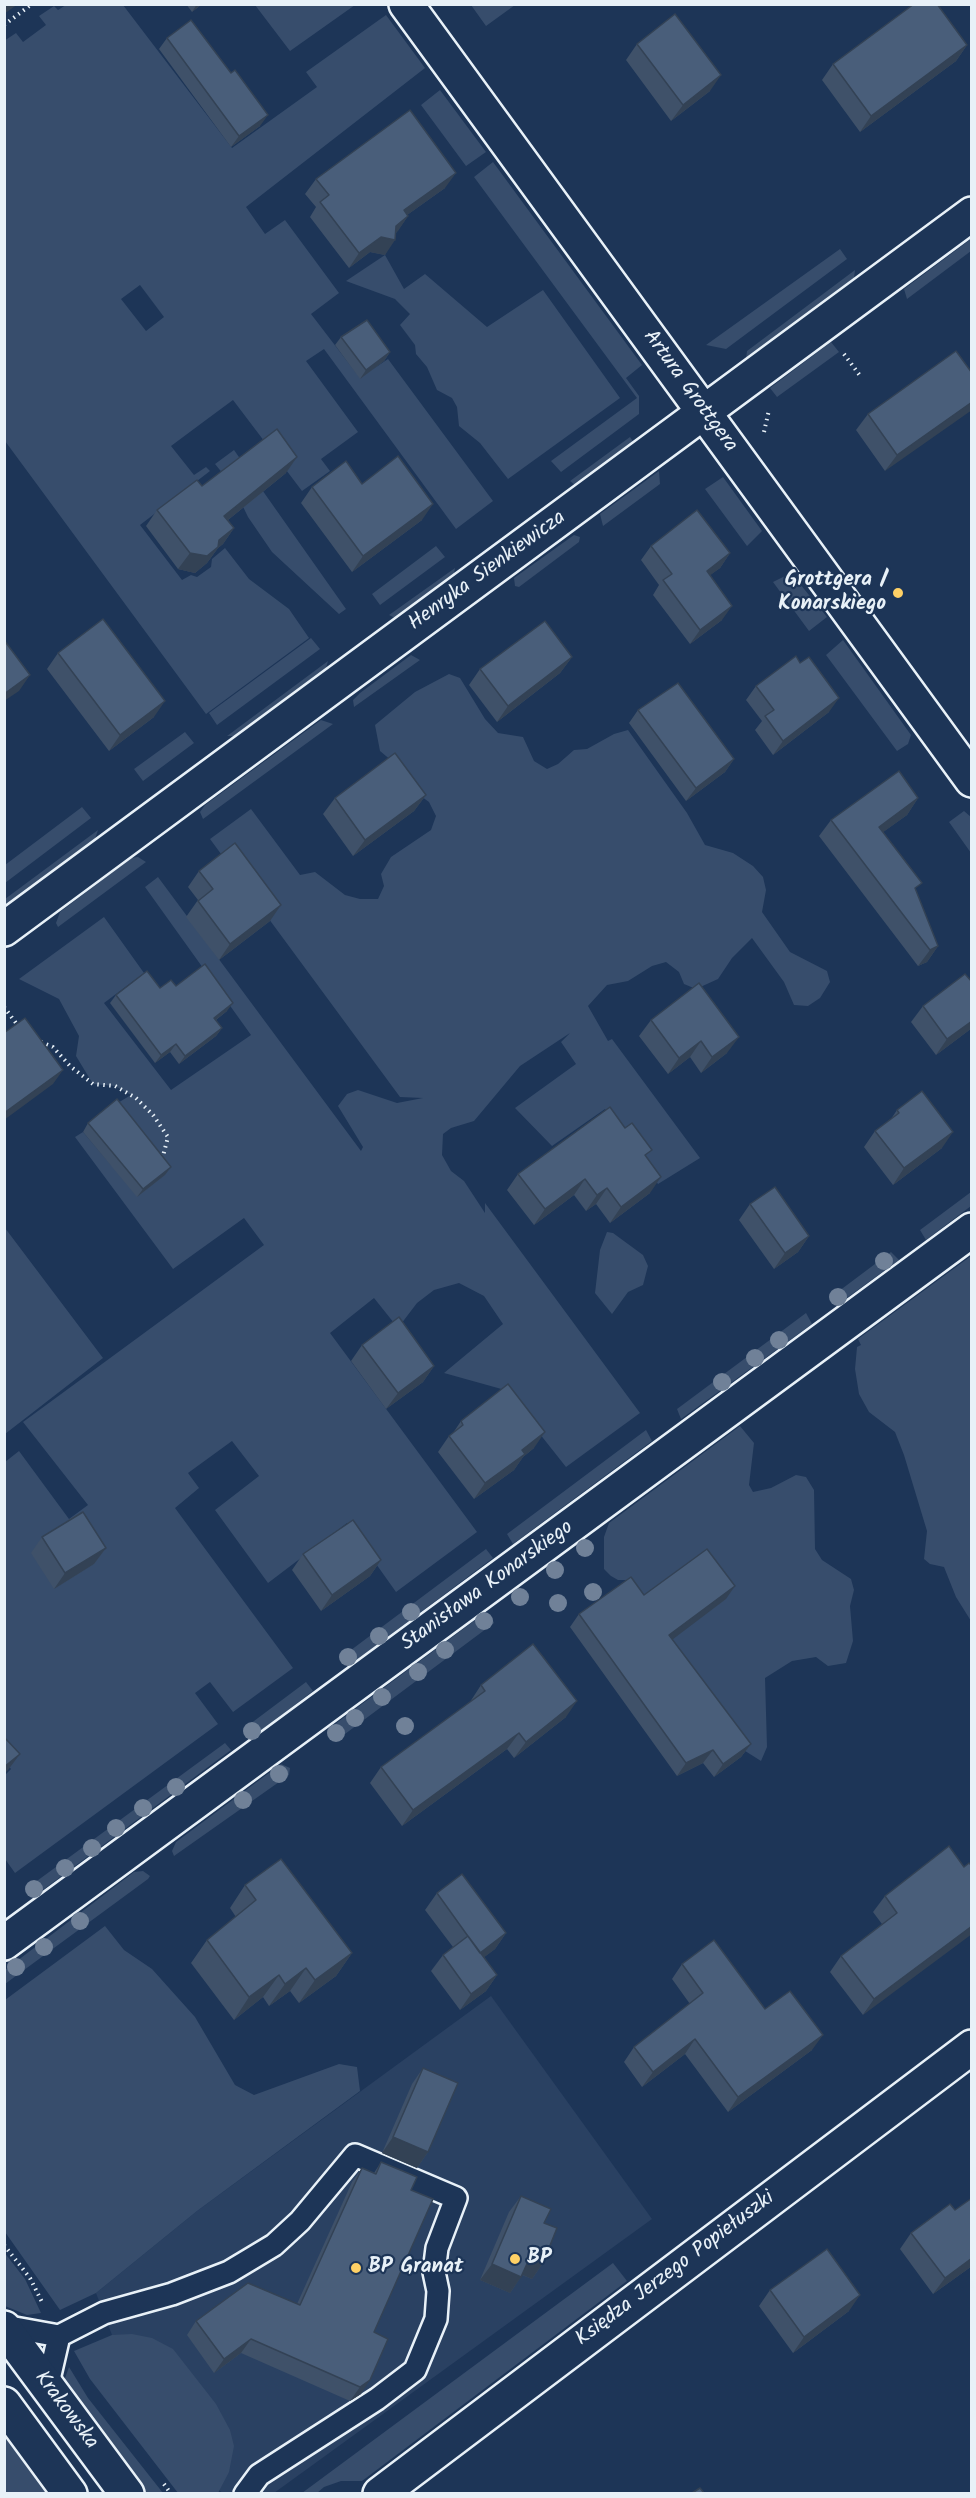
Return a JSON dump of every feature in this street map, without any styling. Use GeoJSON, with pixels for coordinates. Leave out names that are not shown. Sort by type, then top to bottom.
{"type":"FeatureCollection","features":[{"type":"Feature","properties":{"kind":"street","name":"Artura Grottgera"},"geometry":{"type":"LineString","coordinates":[[406,4],[972,780]]}},
{"type":"Feature","properties":{"kind":"street","name":"Henryka Sienkiewicza"},"geometry":{"type":"LineString","coordinates":[[4,929],[972,214]]}},
{"type":"Feature","properties":{"kind":"street","name":"Stanisława Konarskiego"},"geometry":{"type":"LineString","coordinates":[[4,1943],[972,1230]]}},
{"type":"Feature","properties":{"kind":"street","name":"Księdza Jerzego Popiełuszki"},"geometry":{"type":"LineString","coordinates":[[380,2493],[972,2047]]}},
{"type":"Feature","properties":{"kind":"street","name":"Krakowska"},"geometry":{"type":"LineString","coordinates":[[4,2327],[47,2388],[128,2493]]}},
{"type":"Feature","properties":{"kind":"street"},"geometry":{"type":"LineString","coordinates":[[41,2454],[38,2439],[40,2414],[47,2388]]}},
{"type":"Feature","properties":{"kind":"street"},"geometry":{"type":"LineString","coordinates":[[4,2404],[70,2493]]}},
{"type":"Feature","properties":{"kind":"lane"},"geometry":{"type":"LineString","coordinates":[[4,2327],[59,2336],[104,2313],[191,2287],[229,2272],[254,2259],[300,2221],[355,2155],[456,2198],[437,2248],[434,2272],[438,2291],[436,2319],[416,2370],[377,2399],[259,2475],[245,2493]]}},
{"type":"Feature","properties":{"kind":"lane"},"geometry":{"type":"LineString","coordinates":[[47,2388],[59,2336]]}},
{"type":"Feature","properties":{"kind":"path"},"geometry":{"type":"LineString","coordinates":[[4,25],[32,4]]}},
{"type":"Feature","properties":{"kind":"path"},"geometry":{"type":"LineString","coordinates":[[844,354],[861,376]]}},
{"type":"Feature","properties":{"kind":"path"},"geometry":{"type":"LineString","coordinates":[[4,1007],[22,1031]]}},
{"type":"Feature","properties":{"kind":"path"},"geometry":{"type":"LineString","coordinates":[[36,1039],[53,1047],[70,1066],[93,1084],[115,1086],[136,1098],[153,1115],[168,1137],[160,1166]]}},
{"type":"Feature","properties":{"kind":"shaded area"},"geometry":{"type":"Polygon","coordinates":[[[66,5],[123,5],[232,148],[317,87],[306,72],[386,15],[425,68],[246,207],[265,234],[285,220],[339,293],[311,314],[360,378],[388,359],[493,501],[456,529],[324,349],[306,361],[358,432],[321,459],[330,471],[302,491],[233,400],[210,417],[171,446],[194,475],[206,467],[210,471],[140,525],[182,580],[191,575],[197,577],[211,567],[212,559],[225,548],[249,579],[289,609],[309,638],[206,714],[5,441],[4,41],[16,33],[23,42],[46,25],[39,16],[54,6],[58,10],[66,5]],[[140,285],[121,299],[146,331],[164,317],[140,285]]]}},
{"type":"Feature","properties":{"kind":"shaded area"},"geometry":{"type":"Polygon","coordinates":[[[255,5],[355,5],[290,51],[255,5]]]}},
{"type":"Feature","properties":{"kind":"shaded area"},"geometry":{"type":"Polygon","coordinates":[[[471,5],[515,5],[486,26],[471,5]]]}},
{"type":"Feature","properties":{"kind":"shaded area"},"geometry":{"type":"Polygon","coordinates":[[[440,90],[486,152],[466,166],[421,105],[440,90]]]}},
{"type":"Feature","properties":{"kind":"shaded area"},"geometry":{"type":"Polygon","coordinates":[[[493,162],[642,365],[626,378],[639,396],[639,414],[561,472],[551,461],[637,398],[474,177],[493,162]]]}},
{"type":"Feature","properties":{"kind":"shaded area"},"geometry":{"type":"Polygon","coordinates":[[[971,239],[971,251],[907,299],[904,289],[971,239]]]}},
{"type":"Feature","properties":{"kind":"shaded area"},"geometry":{"type":"Polygon","coordinates":[[[840,249],[847,259],[726,349],[706,345],[840,249]]]}},
{"type":"Feature","properties":{"kind":"shaded area"},"geometry":{"type":"Polygon","coordinates":[[[385,255],[404,289],[425,274],[487,327],[543,290],[620,398],[508,479],[480,443],[459,426],[457,407],[452,398],[437,390],[427,367],[416,354],[415,345],[400,325],[410,314],[395,299],[346,281],[385,255]]]}},
{"type":"Feature","properties":{"kind":"shaded area"},"geometry":{"type":"Polygon","coordinates":[[[855,270],[854,278],[746,359],[747,351],[855,270]]]}},
{"type":"Feature","properties":{"kind":"shaded area"},"geometry":{"type":"Polygon","coordinates":[[[831,342],[839,352],[777,397],[770,388],[831,342]]]}},
{"type":"Feature","properties":{"kind":"shaded area"},"geometry":{"type":"Polygon","coordinates":[[[630,437],[634,443],[575,485],[570,481],[630,437]]]}},
{"type":"Feature","properties":{"kind":"shaded area"},"geometry":{"type":"Polygon","coordinates":[[[234,450],[346,609],[339,614],[272,552],[248,517],[233,486],[215,464],[234,450]]]}},
{"type":"Feature","properties":{"kind":"shaded area"},"geometry":{"type":"Polygon","coordinates":[[[659,471],[660,484],[603,526],[600,514],[659,471]]]}},
{"type":"Feature","properties":{"kind":"shaded area"},"geometry":{"type":"Polygon","coordinates":[[[723,477],[762,531],[747,546],[705,489],[723,477]]]}},
{"type":"Feature","properties":{"kind":"shaded area"},"geometry":{"type":"Polygon","coordinates":[[[574,535],[580,537],[579,542],[519,587],[515,586],[514,578],[574,535]]]}},
{"type":"Feature","properties":{"kind":"shaded area"},"geometry":{"type":"Polygon","coordinates":[[[436,546],[445,557],[380,605],[372,594],[436,546]]]}},
{"type":"Feature","properties":{"kind":"shaded area"},"geometry":{"type":"Polygon","coordinates":[[[455,568],[454,574],[395,618],[389,615],[455,568]]]}},
{"type":"Feature","properties":{"kind":"shaded area"},"geometry":{"type":"Polygon","coordinates":[[[791,573],[827,617],[809,631],[773,582],[791,573]]]}},
{"type":"Feature","properties":{"kind":"shaded area"},"geometry":{"type":"Polygon","coordinates":[[[311,638],[320,649],[217,725],[209,713],[311,638]]]}},
{"type":"Feature","properties":{"kind":"shaded area"},"geometry":{"type":"Polygon","coordinates":[[[843,640],[911,735],[908,744],[897,751],[826,655],[843,640]]]}},
{"type":"Feature","properties":{"kind":"shaded area"},"geometry":{"type":"Polygon","coordinates":[[[411,655],[420,660],[354,707],[353,700],[360,693],[411,655]]]}},
{"type":"Feature","properties":{"kind":"shaded area"},"geometry":{"type":"Polygon","coordinates":[[[328,661],[326,668],[234,736],[227,736],[328,661]]]}},
{"type":"Feature","properties":{"kind":"shaded area"},"geometry":{"type":"Polygon","coordinates":[[[449,674],[460,678],[485,719],[498,733],[523,737],[534,761],[547,769],[558,764],[574,750],[587,749],[614,734],[628,730],[687,813],[705,845],[733,853],[753,866],[763,877],[766,890],[762,912],[790,952],[827,971],[830,982],[820,998],[808,1006],[794,1005],[784,982],[752,938],[732,958],[718,979],[696,989],[684,984],[679,972],[666,962],[652,966],[628,981],[607,985],[588,1006],[608,1041],[612,1039],[700,1158],[658,1184],[605,1109],[552,1146],[515,1108],[576,1064],[561,1042],[570,1033],[520,1066],[474,1121],[451,1128],[443,1134],[442,1155],[451,1171],[464,1181],[485,1213],[485,1203],[640,1413],[566,1467],[505,1390],[444,1373],[503,1324],[484,1296],[459,1283],[434,1290],[417,1303],[398,1328],[374,1298],[330,1333],[477,1532],[396,1592],[347,1523],[268,1583],[215,1510],[259,1476],[232,1441],[188,1473],[199,1488],[175,1508],[293,1668],[233,1712],[210,1682],[195,1693],[218,1724],[15,1873],[5,1859],[5,1775],[11,1769],[4,1761],[5,1462],[19,1451],[69,1519],[88,1505],[23,1422],[264,1245],[244,1218],[173,1269],[75,1137],[83,1132],[111,1165],[111,1107],[131,1095],[115,1086],[93,1084],[76,1056],[79,1036],[59,999],[19,979],[104,917],[144,973],[104,1003],[171,1090],[251,1035],[145,887],[158,877],[361,1151],[363,1147],[338,1106],[347,1094],[358,1090],[397,1103],[423,1098],[400,1097],[210,839],[251,809],[300,875],[315,872],[345,895],[360,899],[378,899],[384,886],[381,874],[391,857],[431,830],[436,816],[429,802],[418,794],[392,761],[380,751],[375,725],[415,692],[449,674]]]}},
{"type":"Feature","properties":{"kind":"shaded area"},"geometry":{"type":"Polygon","coordinates":[[[321,720],[333,724],[203,819],[200,812],[205,805],[321,720]]]}},
{"type":"Feature","properties":{"kind":"shaded area"},"geometry":{"type":"Polygon","coordinates":[[[185,732],[194,743],[143,781],[134,769],[185,732]]]}},
{"type":"Feature","properties":{"kind":"shaded area"},"geometry":{"type":"Polygon","coordinates":[[[82,807],[91,818],[5,883],[5,865],[82,807]]]}},
{"type":"Feature","properties":{"kind":"shaded area"},"geometry":{"type":"Polygon","coordinates":[[[964,811],[971,817],[971,853],[949,822],[964,811]]]}},
{"type":"Feature","properties":{"kind":"shaded area"},"geometry":{"type":"Polygon","coordinates":[[[98,830],[95,839],[5,906],[5,899],[98,830]]]}},
{"type":"Feature","properties":{"kind":"shaded area"},"geometry":{"type":"Polygon","coordinates":[[[138,857],[146,862],[58,927],[56,923],[60,912],[131,858],[138,857]]]}},
{"type":"Feature","properties":{"kind":"shaded area"},"geometry":{"type":"Polygon","coordinates":[[[971,1192],[971,1206],[926,1240],[920,1230],[971,1192]]]}},
{"type":"Feature","properties":{"kind":"shaded area"},"geometry":{"type":"Polygon","coordinates":[[[5,1228],[103,1358],[5,1434],[5,1228]]]}},
{"type":"Feature","properties":{"kind":"shaded area"},"geometry":{"type":"Polygon","coordinates":[[[607,1232],[613,1233],[643,1255],[648,1266],[643,1285],[628,1292],[612,1314],[595,1293],[600,1250],[607,1232]]]}},
{"type":"Feature","properties":{"kind":"shaded area"},"geometry":{"type":"Polygon","coordinates":[[[891,1252],[899,1260],[837,1305],[831,1297],[891,1252]]]}},
{"type":"Feature","properties":{"kind":"shaded area"},"geometry":{"type":"Polygon","coordinates":[[[971,1256],[971,1621],[956,1597],[944,1567],[930,1564],[924,1559],[927,1531],[904,1455],[895,1432],[869,1412],[859,1394],[855,1369],[857,1347],[861,1345],[858,1339],[971,1256]]]}},
{"type":"Feature","properties":{"kind":"shaded area"},"geometry":{"type":"Polygon","coordinates":[[[806,1313],[812,1324],[681,1419],[677,1409],[806,1313]]]}},
{"type":"Feature","properties":{"kind":"shaded area"},"geometry":{"type":"Polygon","coordinates":[[[740,1426],[754,1443],[749,1485],[753,1492],[771,1488],[796,1475],[806,1477],[814,1490],[815,1549],[822,1560],[851,1579],[854,1590],[850,1606],[853,1641],[846,1663],[828,1666],[816,1657],[792,1661],[765,1678],[767,1747],[761,1761],[742,1749],[627,1580],[618,1580],[604,1569],[604,1537],[609,1523],[740,1426]]]}},
{"type":"Feature","properties":{"kind":"shaded area"},"geometry":{"type":"Polygon","coordinates":[[[646,1430],[652,1441],[513,1544],[507,1534],[646,1430]]]}},
{"type":"Feature","properties":{"kind":"shaded area"},"geometry":{"type":"Polygon","coordinates":[[[486,1549],[493,1558],[354,1662],[347,1653],[486,1549]]]}},
{"type":"Feature","properties":{"kind":"shaded area"},"geometry":{"type":"Polygon","coordinates":[[[482,1615],[491,1616],[494,1623],[345,1734],[338,1736],[332,1734],[329,1728],[482,1615]]]}},
{"type":"Feature","properties":{"kind":"shaded area"},"geometry":{"type":"Polygon","coordinates":[[[306,1682],[313,1691],[253,1737],[246,1727],[306,1682]]]}},
{"type":"Feature","properties":{"kind":"shaded area"},"geometry":{"type":"Polygon","coordinates":[[[225,1743],[231,1750],[36,1895],[30,1886],[225,1743]]]}},
{"type":"Feature","properties":{"kind":"shaded area"},"geometry":{"type":"Polygon","coordinates":[[[281,1764],[290,1768],[289,1775],[174,1856],[172,1851],[176,1842],[281,1764]]]}},
{"type":"Feature","properties":{"kind":"shaded area"},"geometry":{"type":"Polygon","coordinates":[[[143,1871],[150,1876],[148,1879],[5,1984],[5,1970],[134,1872],[143,1871]]]}},
{"type":"Feature","properties":{"kind":"shaded area"},"geometry":{"type":"Polygon","coordinates":[[[105,1926],[124,1950],[152,1969],[195,2017],[235,2085],[254,2095],[339,2064],[357,2067],[360,2091],[197,2211],[96,2293],[60,2310],[5,2232],[5,2000],[105,1926]]]}},
{"type":"Feature","properties":{"kind":"shaded area","name":"BP Granat"},"geometry":{"type":"Polygon","coordinates":[[[491,1996],[652,2219],[274,2493],[224,2494],[112,2335],[96,2293],[197,2211],[491,1996]]]}},
{"type":"Feature","properties":{"kind":"shaded area"},"geometry":{"type":"Polygon","coordinates":[[[4,2252],[25,2279],[41,2313],[27,2315],[5,2306],[4,2252]]]}},
{"type":"Feature","properties":{"kind":"shaded area"},"geometry":{"type":"Polygon","coordinates":[[[613,2263],[627,2281],[362,2481],[341,2481],[324,2487],[317,2493],[302,2493],[613,2263]]]}},
{"type":"Feature","properties":{"kind":"shaded area"},"geometry":{"type":"Polygon","coordinates":[[[132,2334],[152,2338],[173,2349],[216,2404],[230,2430],[234,2446],[229,2472],[218,2493],[178,2493],[90,2379],[74,2351],[112,2335],[132,2334]]]}},
{"type":"Feature","properties":{"kind":"shaded area"},"geometry":{"type":"Polygon","coordinates":[[[69,2367],[88,2398],[163,2493],[145,2493],[69,2395],[64,2381],[69,2367]]]}},
{"type":"Feature","properties":{"kind":"shaded area"},"geometry":{"type":"Polygon","coordinates":[[[5,2437],[46,2493],[5,2493],[5,2437]]]}},
{"type":"Feature","properties":{"kind":"building"},"geometry":{"type":"Polygon","coordinates":[[[914,4],[937,4],[967,45],[871,116],[833,64],[914,4]]]}},
{"type":"Feature","properties":{"kind":"building"},"geometry":{"type":"Polygon","coordinates":[[[675,14],[721,75],[683,105],[637,44],[675,14]]]}},
{"type":"Feature","properties":{"kind":"building"},"geometry":{"type":"Polygon","coordinates":[[[191,20],[231,73],[235,70],[268,115],[239,136],[167,38],[191,20]]]}},
{"type":"Feature","properties":{"kind":"building"},"geometry":{"type":"Polygon","coordinates":[[[410,110],[456,173],[404,210],[408,216],[396,226],[395,240],[381,237],[359,253],[320,202],[329,195],[316,179],[410,110]]]}},
{"type":"Feature","properties":{"kind":"building"},"geometry":{"type":"Polygon","coordinates":[[[367,320],[390,352],[366,370],[341,337],[367,320]]]}},
{"type":"Feature","properties":{"kind":"building"},"geometry":{"type":"Polygon","coordinates":[[[956,351],[972,373],[972,402],[897,455],[868,414],[956,351]]]}},
{"type":"Feature","properties":{"kind":"building"},"geometry":{"type":"Polygon","coordinates":[[[277,429],[297,457],[224,516],[234,528],[219,540],[218,547],[207,556],[190,553],[157,510],[197,480],[202,486],[277,429]]]}},
{"type":"Feature","properties":{"kind":"building"},"geometry":{"type":"Polygon","coordinates":[[[398,456],[433,504],[363,556],[312,487],[346,461],[362,484],[398,456]]]}},
{"type":"Feature","properties":{"kind":"building"},"geometry":{"type":"Polygon","coordinates":[[[697,510],[730,553],[707,571],[732,606],[700,630],[663,580],[672,574],[651,546],[697,510]]]}},
{"type":"Feature","properties":{"kind":"building"},"geometry":{"type":"Polygon","coordinates":[[[103,619],[165,701],[120,735],[58,653],[103,619]]]}},
{"type":"Feature","properties":{"kind":"building"},"geometry":{"type":"Polygon","coordinates":[[[545,621],[572,657],[508,706],[480,669],[545,621]]]}},
{"type":"Feature","properties":{"kind":"building"},"geometry":{"type":"Polygon","coordinates":[[[4,640],[30,675],[4,694],[4,640]]]}},
{"type":"Feature","properties":{"kind":"building"},"geometry":{"type":"Polygon","coordinates":[[[796,656],[800,663],[809,657],[839,698],[783,741],[765,716],[774,710],[756,686],[796,656]]]}},
{"type":"Feature","properties":{"kind":"building"},"geometry":{"type":"Polygon","coordinates":[[[678,683],[734,759],[696,788],[638,710],[678,683]]]}},
{"type":"Feature","properties":{"kind":"building"},"geometry":{"type":"Polygon","coordinates":[[[395,753],[426,795],[365,840],[335,798],[395,753]]]}},
{"type":"Feature","properties":{"kind":"building"},"geometry":{"type":"Polygon","coordinates":[[[899,771],[918,798],[879,827],[922,883],[915,888],[938,946],[930,950],[831,820],[899,771]]]}},
{"type":"Feature","properties":{"kind":"building"},"geometry":{"type":"Polygon","coordinates":[[[235,843],[281,905],[230,944],[198,901],[213,889],[199,871],[235,843]]]}},
{"type":"Feature","properties":{"kind":"building"},"geometry":{"type":"Polygon","coordinates":[[[205,964],[233,1003],[214,1018],[222,1028],[185,1056],[176,1044],[161,1055],[116,995],[147,971],[160,988],[171,980],[176,986],[205,964]]]}},
{"type":"Feature","properties":{"kind":"building"},"geometry":{"type":"Polygon","coordinates":[[[965,974],[972,982],[972,1021],[947,1039],[923,1006],[965,974]]]}},
{"type":"Feature","properties":{"kind":"building"},"geometry":{"type":"Polygon","coordinates":[[[699,983],[739,1037],[712,1057],[701,1041],[679,1058],[651,1020],[699,983]]]}},
{"type":"Feature","properties":{"kind":"building"},"geometry":{"type":"Polygon","coordinates":[[[25,1018],[63,1070],[4,1113],[4,1033],[25,1018]]]}},
{"type":"Feature","properties":{"kind":"building"},"geometry":{"type":"Polygon","coordinates":[[[922,1091],[953,1132],[904,1168],[875,1131],[899,1113],[897,1110],[922,1091]]]}},
{"type":"Feature","properties":{"kind":"building"},"geometry":{"type":"Polygon","coordinates":[[[117,1099],[171,1167],[143,1189],[88,1123],[117,1099]]]}},
{"type":"Feature","properties":{"kind":"building"},"geometry":{"type":"Polygon","coordinates":[[[610,1107],[625,1128],[632,1123],[652,1150],[645,1155],[661,1177],[621,1207],[607,1188],[597,1195],[585,1179],[545,1209],[518,1174],[610,1107]]]}},
{"type":"Feature","properties":{"kind":"building"},"geometry":{"type":"Polygon","coordinates":[[[775,1187],[809,1236],[785,1253],[750,1204],[775,1187]]]}},
{"type":"Feature","properties":{"kind":"building"},"geometry":{"type":"Polygon","coordinates":[[[399,1317],[434,1366],[398,1393],[362,1345],[399,1317]]]}},
{"type":"Feature","properties":{"kind":"building"},"geometry":{"type":"Polygon","coordinates":[[[508,1384],[545,1432],[522,1450],[525,1454],[485,1483],[449,1436],[463,1425],[461,1421],[508,1384]]]}},
{"type":"Feature","properties":{"kind":"building"},"geometry":{"type":"Polygon","coordinates":[[[83,1512],[106,1548],[65,1573],[42,1537],[83,1512]]]}},
{"type":"Feature","properties":{"kind":"building"},"geometry":{"type":"Polygon","coordinates":[[[353,1520],[381,1560],[332,1595],[303,1554],[353,1520]]]}},
{"type":"Feature","properties":{"kind":"building"},"geometry":{"type":"Polygon","coordinates":[[[707,1549],[735,1586],[669,1635],[751,1744],[723,1764],[713,1750],[686,1763],[579,1614],[631,1577],[644,1595],[707,1549]]]}},
{"type":"Feature","properties":{"kind":"building"},"geometry":{"type":"Polygon","coordinates":[[[533,1644],[577,1701],[526,1742],[519,1733],[413,1810],[381,1767],[485,1691],[481,1685],[533,1644]]]}},
{"type":"Feature","properties":{"kind":"building"},"geometry":{"type":"Polygon","coordinates":[[[4,1737],[20,1754],[4,1767],[4,1737]]]}},
{"type":"Feature","properties":{"kind":"building"},"geometry":{"type":"Polygon","coordinates":[[[949,1846],[964,1867],[969,1863],[972,1866],[972,1926],[874,1999],[841,1956],[897,1913],[885,1896],[949,1846]]]}},
{"type":"Feature","properties":{"kind":"building"},"geometry":{"type":"Polygon","coordinates":[[[281,1859],[352,1953],[315,1980],[306,1968],[285,1984],[279,1975],[249,1997],[207,1940],[256,1900],[245,1885],[281,1859]]]}},
{"type":"Feature","properties":{"kind":"building"},"geometry":{"type":"Polygon","coordinates":[[[462,1874],[506,1933],[480,1953],[437,1893],[462,1874]]]}},
{"type":"Feature","properties":{"kind":"building"},"geometry":{"type":"Polygon","coordinates":[[[468,1936],[497,1975],[471,1994],[443,1955],[468,1936]]]}},
{"type":"Feature","properties":{"kind":"building"},"geometry":{"type":"Polygon","coordinates":[[[714,1940],[765,2009],[790,1991],[823,2035],[738,2097],[695,2039],[653,2072],[634,2047],[703,1993],[682,1964],[714,1940]]]}},
{"type":"Feature","properties":{"kind":"building"},"geometry":{"type":"Polygon","coordinates":[[[423,2068],[458,2083],[428,2152],[393,2137],[423,2068]]]}},
{"type":"Feature","properties":{"kind":"building"},"geometry":{"type":"Polygon","coordinates":[[[381,2162],[417,2177],[411,2190],[433,2199],[374,2332],[388,2339],[370,2380],[360,2387],[251,2339],[224,2359],[196,2321],[248,2283],[300,2305],[362,2168],[376,2174],[381,2162]]]}},
{"type":"Feature","properties":{"kind":"building","name":"BP"},"geometry":{"type":"Polygon","coordinates":[[[521,2196],[551,2209],[544,2223],[557,2228],[543,2263],[530,2257],[521,2277],[492,2264],[521,2196]]]}},
{"type":"Feature","properties":{"kind":"building"},"geometry":{"type":"Polygon","coordinates":[[[972,2198],[972,2258],[945,2278],[911,2233],[950,2204],[955,2210],[972,2198]]]}},
{"type":"Feature","properties":{"kind":"building"},"geometry":{"type":"Polygon","coordinates":[[[827,2249],[860,2295],[804,2337],[770,2290],[827,2249]]]}},
{"type":"Feature","properties":{"kind":"building"},"geometry":{"type":"Polygon","coordinates":[[[700,2488],[704,2493],[692,2493],[700,2488]]]}},
{"type":"Feature","properties":{"kind":"place","name":"Grottgera / Konarskiego"},"geometry":{"type":"Point","coordinates":[898,593]}},
{"type":"Feature","properties":{"kind":"place","name":"BP"},"geometry":{"type":"Point","coordinates":[515,2259]}},
{"type":"Feature","properties":{"kind":"place","name":"BP Granat"},"geometry":{"type":"Point","coordinates":[356,2268]}}]}
